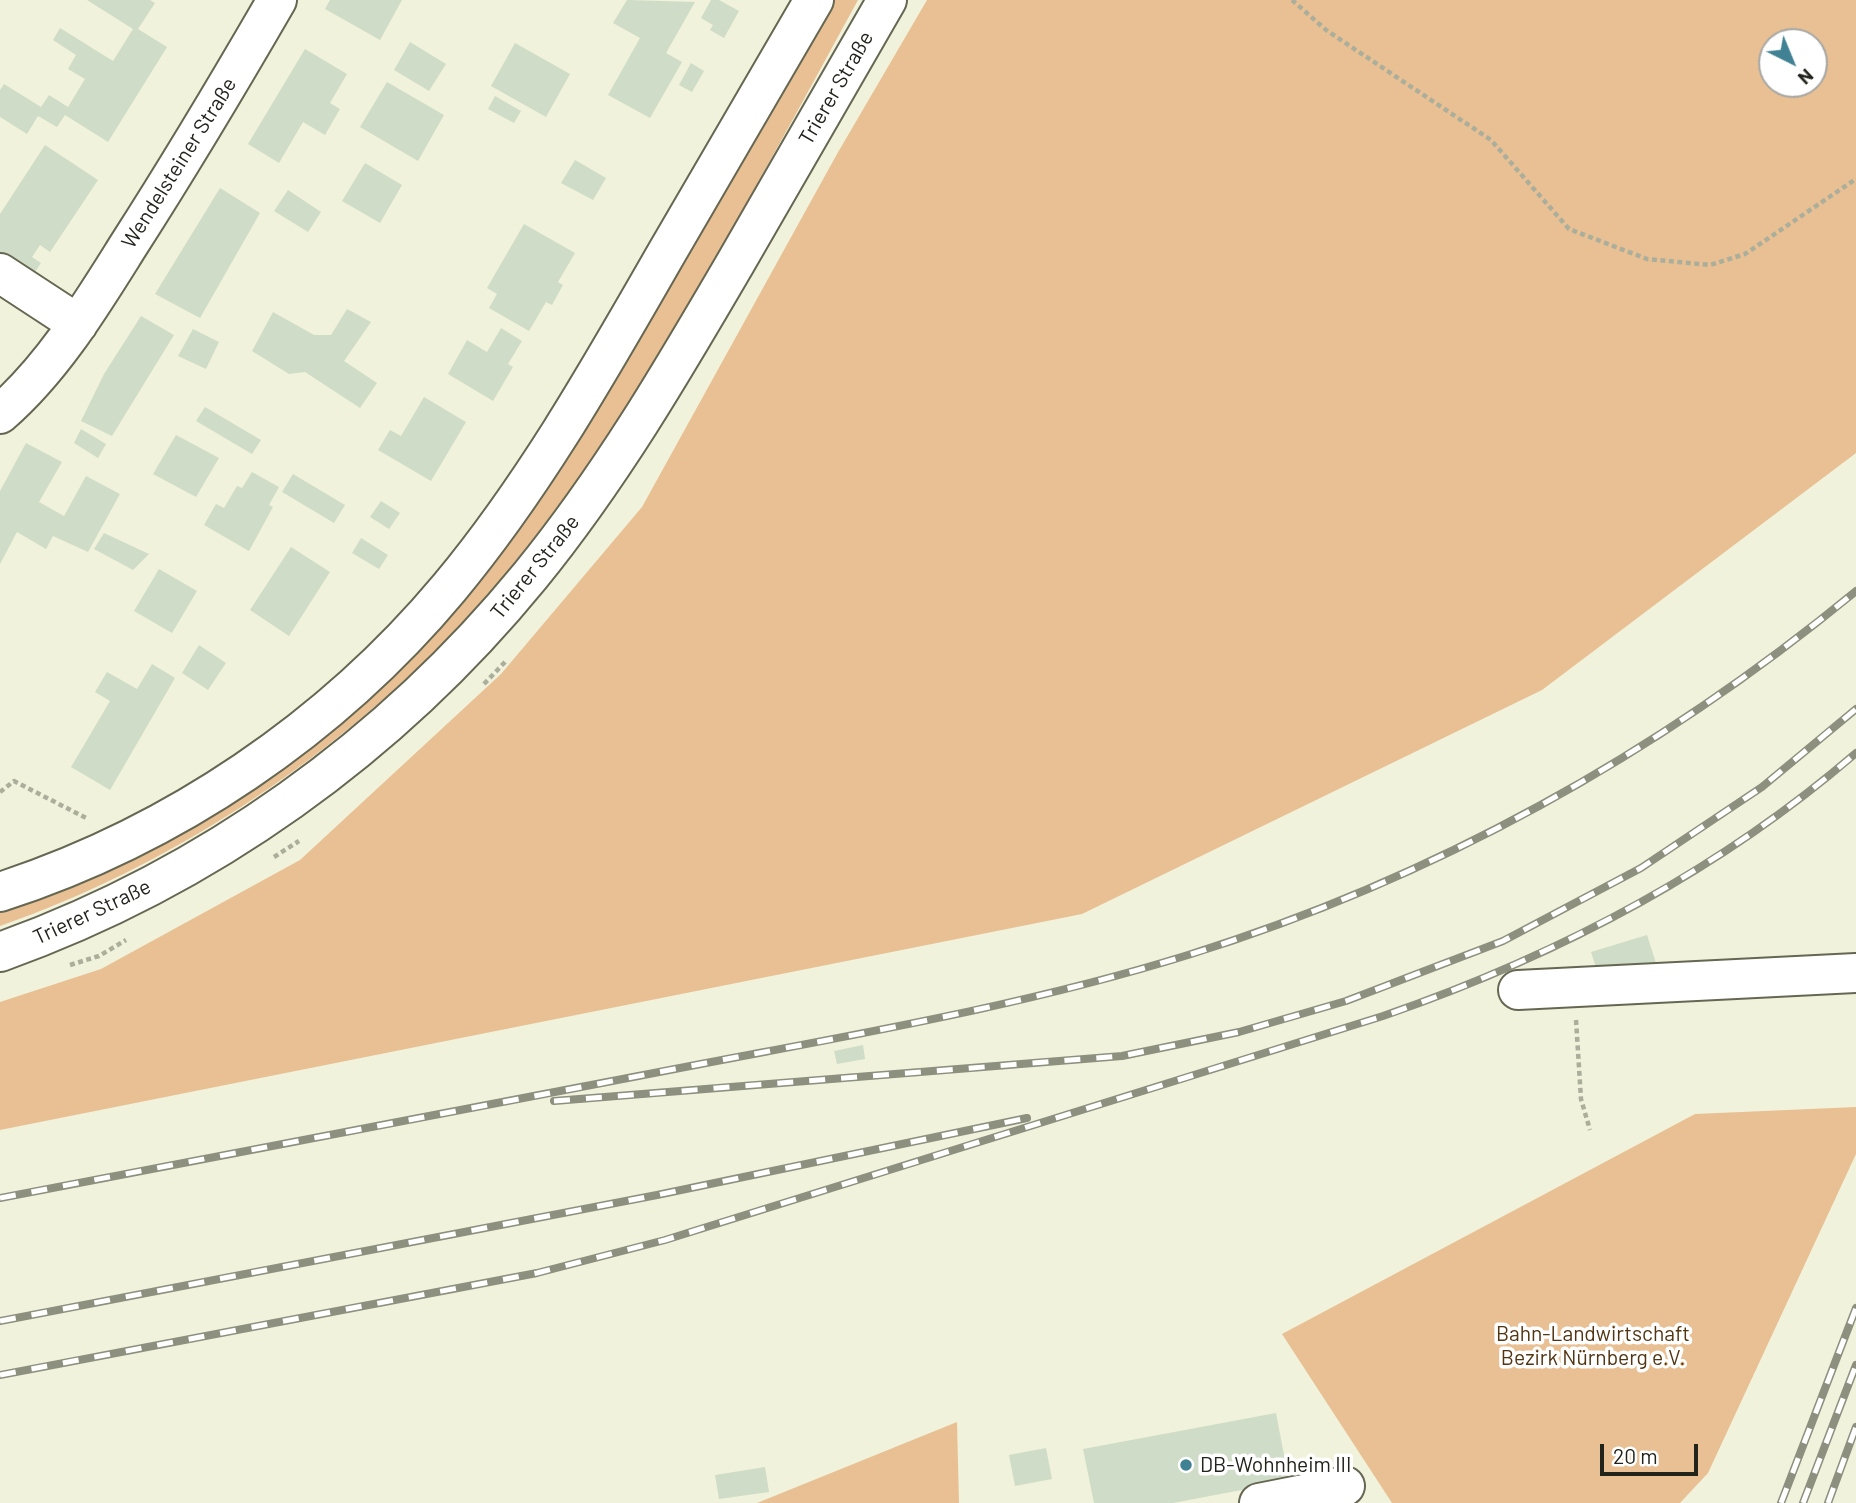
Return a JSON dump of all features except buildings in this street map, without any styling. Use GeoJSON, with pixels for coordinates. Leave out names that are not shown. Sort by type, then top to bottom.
{"type":"FeatureCollection","features":[{"type":"Feature","properties":{"kind":"main road","name":"Wendelsteiner Straße"},"geometry":{"type":"LineString","coordinates":[[0,414],[16,400],[78,324],[198,136],[277,0]]}},
{"type":"Feature","properties":{"kind":"main road"},"geometry":{"type":"LineString","coordinates":[[0,892],[130,840],[229,782],[299,733],[356,684],[449,587],[504,516],[580,401],[814,0]]}},
{"type":"Feature","properties":{"kind":"main road","name":"Trierer Straße"},"geometry":{"type":"LineString","coordinates":[[0,952],[124,899],[240,834],[311,785],[380,730],[475,639],[557,541],[636,429],[887,0]]}},
{"type":"Feature","properties":{"kind":"main road"},"geometry":{"type":"LineString","coordinates":[[0,273],[78,324]]}},
{"type":"Feature","properties":{"kind":"main road"},"geometry":{"type":"LineString","coordinates":[[1518,990],[1856,973]]}},
{"type":"Feature","properties":{"kind":"main road"},"geometry":{"type":"LineString","coordinates":[[1259,1503],[1345,1486]]}},
{"type":"Feature","properties":{"kind":"path"},"geometry":{"type":"LineString","coordinates":[[1292,0],[1326,30],[1491,140],[1569,229],[1647,259],[1710,265],[1745,254],[1856,179]]}},
{"type":"Feature","properties":{"kind":"path"},"geometry":{"type":"LineString","coordinates":[[0,792],[14,781],[130,840]]}},
{"type":"Feature","properties":{"kind":"path"},"geometry":{"type":"LineString","coordinates":[[1575,988],[1581,1099],[1590,1130]]}},
{"type":"Feature","properties":{"kind":"green space"},"geometry":{"type":"Polygon","coordinates":[[[826,0],[858,0],[709,269],[609,436],[572,488],[472,612],[403,682],[352,726],[298,768],[242,806],[184,842],[124,874],[63,902],[0,926],[0,904],[412,647],[826,0]]]}},
{"type":"Feature","properties":{"kind":"green space"},"geometry":{"type":"Polygon","coordinates":[[[927,0],[1856,0],[1856,453],[1542,690],[1082,914],[0,1130],[0,1002],[101,969],[300,860],[501,674],[642,507],[837,154],[927,0]]]}},
{"type":"Feature","properties":{"kind":"green space","name":"Bahn-Landwirtschaft Bezirk Nürnberg e.V."},"geometry":{"type":"Polygon","coordinates":[[[1856,1107],[1856,1154],[1708,1473],[1680,1503],[1392,1503],[1282,1334],[1695,1114],[1856,1107]]]}},
{"type":"Feature","properties":{"kind":"green space"},"geometry":{"type":"Polygon","coordinates":[[[957,1422],[959,1503],[757,1503],[957,1422]]]}},
{"type":"Feature","properties":{"kind":"railway"},"geometry":{"type":"LineString","coordinates":[[0,1198],[923,1021],[1056,991],[1188,955],[1279,924],[1368,889],[1540,806],[1703,706],[1856,591]]}},
{"type":"Feature","properties":{"kind":"railway"},"geometry":{"type":"LineString","coordinates":[[554,1101],[1122,1056],[1239,1032],[1346,1001],[1503,941],[1641,868],[1762,787],[1856,709]]}},
{"type":"Feature","properties":{"kind":"railway"},"geometry":{"type":"LineString","coordinates":[[0,1375],[537,1273],[665,1240],[1383,1016],[1510,967],[1632,907],[1748,836],[1856,753]]}},
{"type":"Feature","properties":{"kind":"railway"},"geometry":{"type":"LineString","coordinates":[[0,1321],[657,1195],[1027,1118]]}},
{"type":"Feature","properties":{"kind":"railway"},"geometry":{"type":"LineString","coordinates":[[1781,1503],[1856,1308]]}},
{"type":"Feature","properties":{"kind":"railway"},"geometry":{"type":"LineString","coordinates":[[1803,1503],[1856,1365]]}},
{"type":"Feature","properties":{"kind":"railway"},"geometry":{"type":"LineString","coordinates":[[1828,1503],[1856,1427]]}},
{"type":"Feature","properties":{"kind":"place","name":"DB-Wohnheim III"},"geometry":{"type":"Point","coordinates":[1186,1465]}}]}
